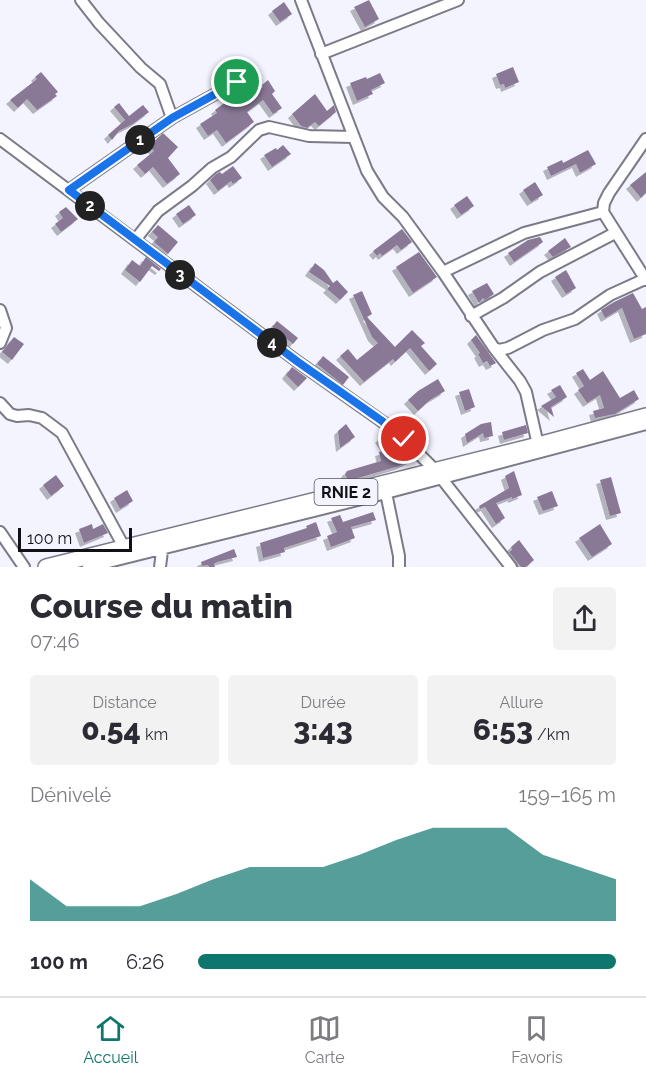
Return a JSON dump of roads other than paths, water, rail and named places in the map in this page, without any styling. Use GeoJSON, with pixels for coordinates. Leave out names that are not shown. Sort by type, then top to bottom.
{"type":"FeatureCollection","features":[{"type":"Feature","properties":{"kind":"highway","name":"RNIE 2"},"geometry":{"type":"LineString","coordinates":[[46,567],[124,547],[163,543],[438,475],[646,416]]}},
{"type":"Feature","properties":{"kind":"street"},"geometry":{"type":"LineString","coordinates":[[81,0],[141,68],[160,84],[172,118]]}},
{"type":"Feature","properties":{"kind":"street"},"geometry":{"type":"LineString","coordinates":[[301,0],[367,171],[383,198],[403,217],[526,392],[538,445]]}},
{"type":"Feature","properties":{"kind":"street"},"geometry":{"type":"LineString","coordinates":[[321,54],[458,0]]}},
{"type":"Feature","properties":{"kind":"street"},"geometry":{"type":"LineString","coordinates":[[69,190],[172,118],[237,82]]}},
{"type":"Feature","properties":{"kind":"street"},"geometry":{"type":"LineString","coordinates":[[135,240],[158,211],[212,168],[231,157],[259,130],[269,127],[309,136],[353,137]]}},
{"type":"Feature","properties":{"kind":"street"},"geometry":{"type":"LineString","coordinates":[[0,139],[298,362],[382,421],[413,447],[438,475],[507,566]]}},
{"type":"Feature","properties":{"kind":"street"},"geometry":{"type":"LineString","coordinates":[[494,348],[499,350],[508,348],[543,330],[575,319],[610,295],[646,279],[603,212],[609,193],[629,167],[646,139]]}},
{"type":"Feature","properties":{"kind":"street"},"geometry":{"type":"LineString","coordinates":[[443,272],[524,233],[603,212]]}},
{"type":"Feature","properties":{"kind":"street"},"geometry":{"type":"LineString","coordinates":[[471,316],[503,298],[540,272],[615,233]]}},
{"type":"Feature","properties":{"kind":"street"},"geometry":{"type":"LineString","coordinates":[[0,310],[6,328],[0,343]]}},
{"type":"Feature","properties":{"kind":"street"},"geometry":{"type":"LineString","coordinates":[[0,403],[10,414],[42,418],[62,433],[124,547]]}},
{"type":"Feature","properties":{"kind":"street"},"geometry":{"type":"LineString","coordinates":[[438,475],[646,424]]}},
{"type":"Feature","properties":{"kind":"street"},"geometry":{"type":"LineString","coordinates":[[385,488],[399,556],[399,567]]}},
{"type":"Feature","properties":{"kind":"street"},"geometry":{"type":"LineString","coordinates":[[0,532],[24,567]]}},
{"type":"Feature","properties":{"kind":"street"},"geometry":{"type":"LineString","coordinates":[[88,567],[163,543],[160,567]]}}]}
